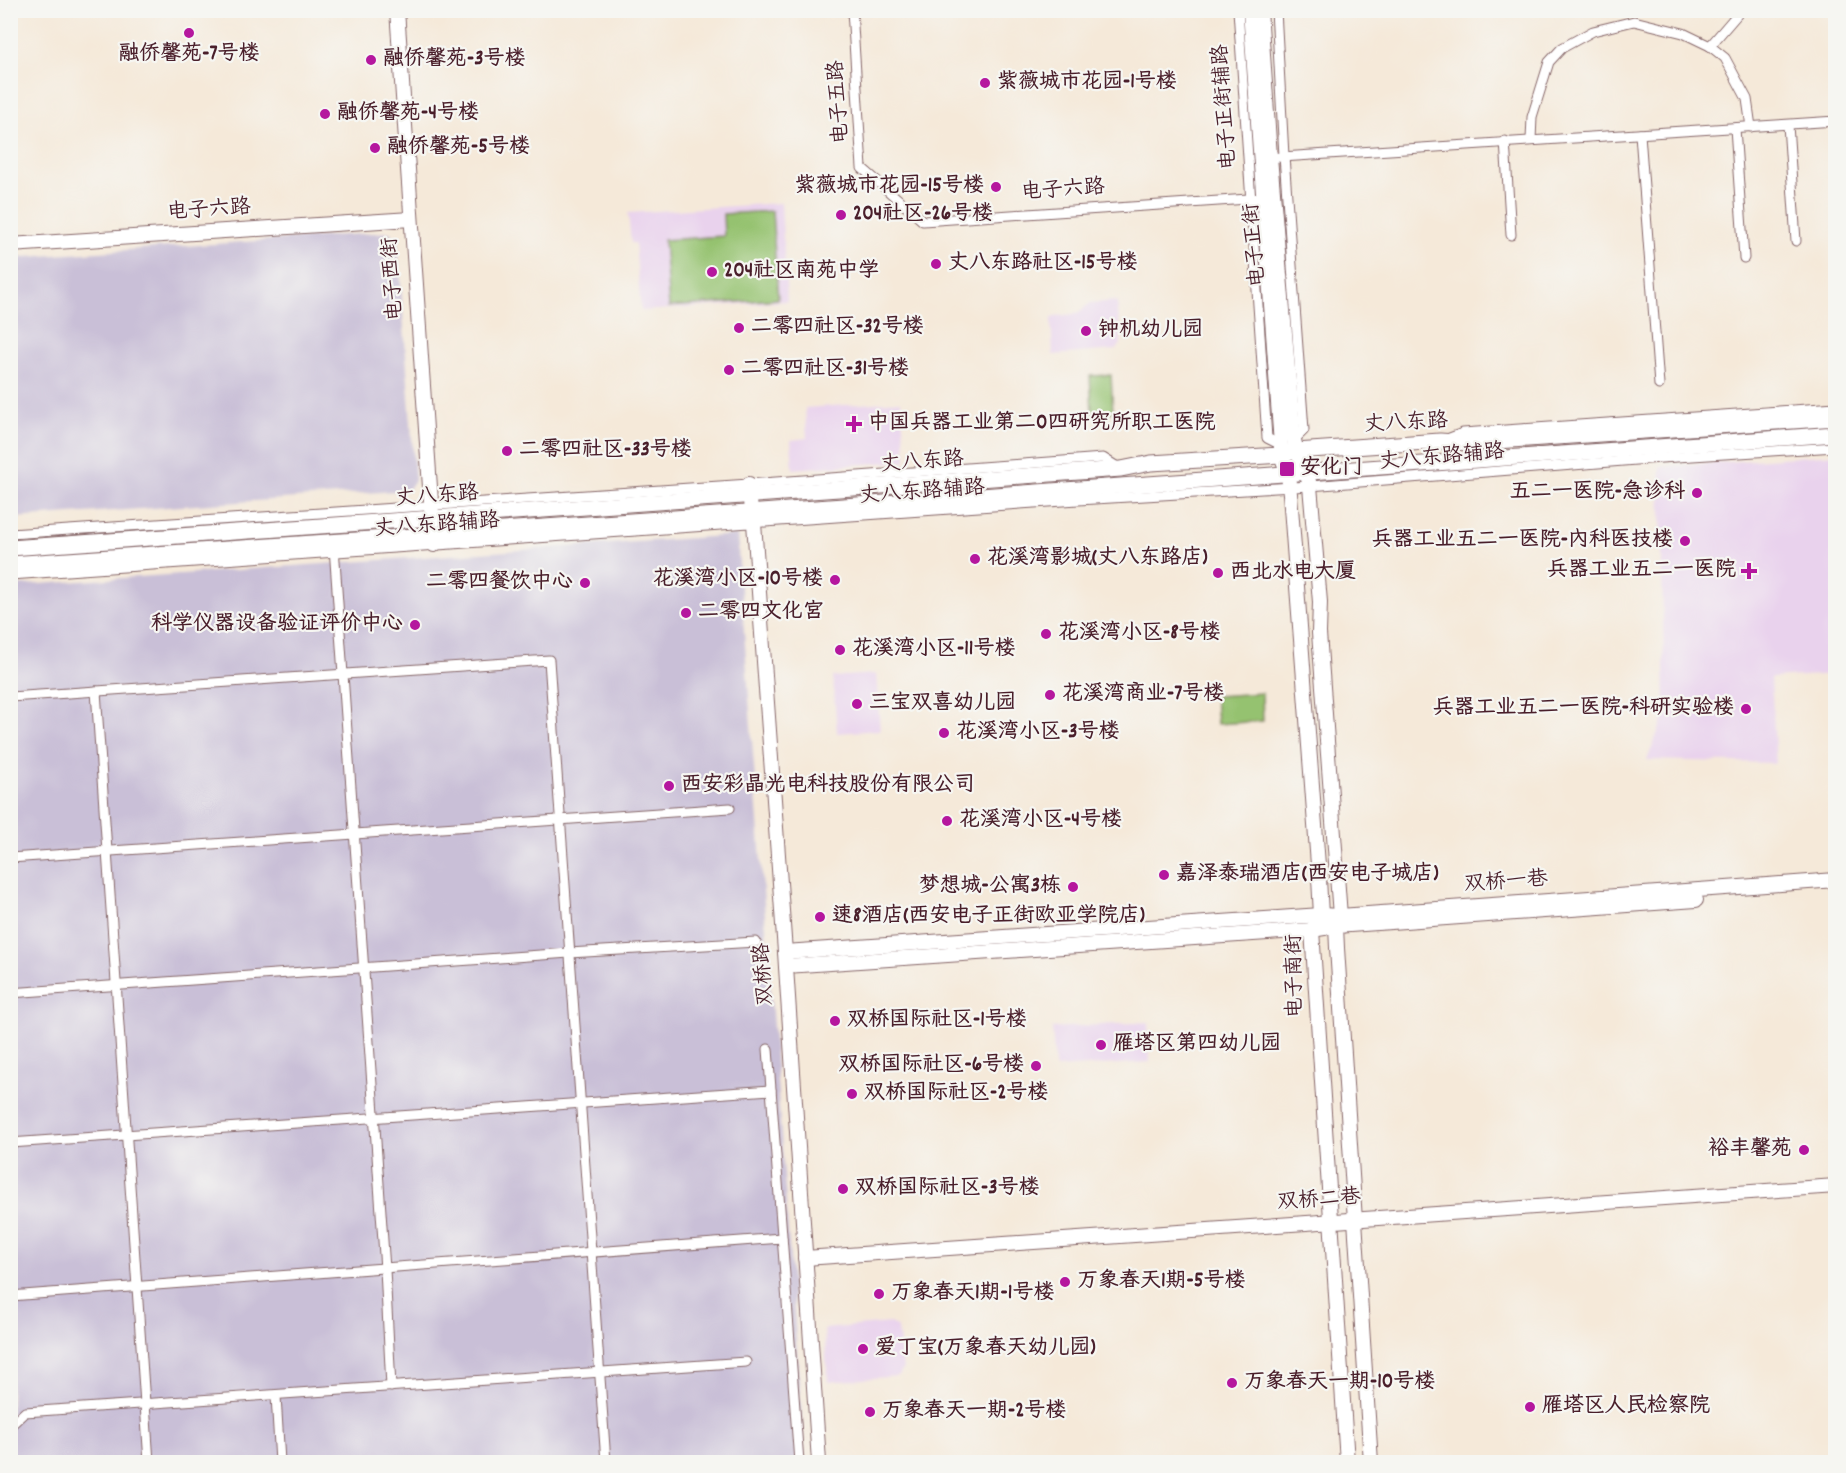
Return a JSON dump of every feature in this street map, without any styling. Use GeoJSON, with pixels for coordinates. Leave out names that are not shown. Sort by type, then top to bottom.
{"type":"FeatureCollection","features":[{"type":"Feature","properties":{"kind":"main road","name":"丈八东路"},"geometry":{"type":"LineString","coordinates":[[10,548],[431,511],[1037,469],[1121,469],[1151,463],[1288,448],[1440,441],[1468,443],[1836,418]]}},
{"type":"Feature","properties":{"kind":"main road","name":"丈八东路"},"geometry":{"type":"LineString","coordinates":[[10,564],[334,546],[1288,481],[1768,445],[1836,434]]}},
{"type":"Feature","properties":{"kind":"street","name":"电子西街"},"geometry":{"type":"LineString","coordinates":[[397,10],[433,539]]}},
{"type":"Feature","properties":{"kind":"street","name":"电子五路"},"geometry":{"type":"LineString","coordinates":[[852,10],[862,168],[880,183]]}},
{"type":"Feature","properties":{"kind":"street","name":"电子正街辅路"},"geometry":{"type":"LineString","coordinates":[[1238,10],[1257,199]]}},
{"type":"Feature","properties":{"kind":"street","name":"电子正街"},"geometry":{"type":"LineString","coordinates":[[1250,10],[1271,157],[1257,199],[1288,448],[1309,479]]}},
{"type":"Feature","properties":{"kind":"street","name":"电子正街"},"geometry":{"type":"LineString","coordinates":[[1260,10],[1288,448]]}},
{"type":"Feature","properties":{"kind":"street"},"geometry":{"type":"LineString","coordinates":[[1276,10],[1271,157],[1836,121]]}},
{"type":"Feature","properties":{"kind":"street"},"geometry":{"type":"LineString","coordinates":[[1633,10],[1634,21]]}},
{"type":"Feature","properties":{"kind":"street"},"geometry":{"type":"LineString","coordinates":[[1710,46],[1741,10]]}},
{"type":"Feature","properties":{"kind":"street"},"geometry":{"type":"LineString","coordinates":[[1531,140],[1534,109],[1549,62],[1562,48],[1593,31],[1634,21],[1683,33],[1710,46],[1725,58],[1747,99],[1751,127]]}},
{"type":"Feature","properties":{"kind":"street"},"geometry":{"type":"LineString","coordinates":[[1788,125],[1796,241]]}},
{"type":"Feature","properties":{"kind":"street"},"geometry":{"type":"LineString","coordinates":[[1734,128],[1744,258]]}},
{"type":"Feature","properties":{"kind":"street"},"geometry":{"type":"LineString","coordinates":[[1640,134],[1659,385]]}},
{"type":"Feature","properties":{"kind":"street"},"geometry":{"type":"LineString","coordinates":[[1505,141],[1511,235]]}},
{"type":"Feature","properties":{"kind":"street","name":"电子六路"},"geometry":{"type":"LineString","coordinates":[[880,183],[923,221],[1257,199]]}},
{"type":"Feature","properties":{"kind":"street","name":"电子六路"},"geometry":{"type":"LineString","coordinates":[[10,245],[411,219]]}},
{"type":"Feature","properties":{"kind":"street","name":"丈八东路辅路"},"geometry":{"type":"LineString","coordinates":[[1440,441],[1463,433],[1836,407]]}},
{"type":"Feature","properties":{"kind":"street"},"geometry":{"type":"LineString","coordinates":[[1768,445],[1836,447]]}},
{"type":"Feature","properties":{"kind":"street","name":"电子南街"},"geometry":{"type":"LineString","coordinates":[[1288,448],[1288,481],[1321,915],[1312,930],[1347,1462]]}},
{"type":"Feature","properties":{"kind":"street","name":"电子南街"},"geometry":{"type":"LineString","coordinates":[[1309,479],[1320,602],[1319,633],[1371,1462]]}},
{"type":"Feature","properties":{"kind":"street","name":"双桥路"},"geometry":{"type":"LineString","coordinates":[[750,490],[786,959],[819,1462]]}},
{"type":"Feature","properties":{"kind":"street","name":"丈八东路辅路"},"geometry":{"type":"LineString","coordinates":[[10,534],[431,511]]}},
{"type":"Feature","properties":{"kind":"street"},"geometry":{"type":"LineString","coordinates":[[10,574],[334,546],[385,1269],[391,1388]]}},
{"type":"Feature","properties":{"kind":"street"},"geometry":{"type":"LineString","coordinates":[[10,697],[549,660],[606,1462]]}},
{"type":"Feature","properties":{"kind":"street"},"geometry":{"type":"LineString","coordinates":[[96,691],[149,1462]]}},
{"type":"Feature","properties":{"kind":"street"},"geometry":{"type":"LineString","coordinates":[[10,858],[730,808]]}},
{"type":"Feature","properties":{"kind":"street","name":"双桥一巷"},"geometry":{"type":"LineString","coordinates":[[786,959],[1312,930],[1338,921],[1836,880]]}},
{"type":"Feature","properties":{"kind":"street","name":"双桥一巷"},"geometry":{"type":"LineString","coordinates":[[786,959],[1321,915],[1338,921],[1836,890]]}},
{"type":"Feature","properties":{"kind":"street"},"geometry":{"type":"LineString","coordinates":[[10,993],[756,942]]}},
{"type":"Feature","properties":{"kind":"street"},"geometry":{"type":"LineString","coordinates":[[768,1049],[799,1462]]}},
{"type":"Feature","properties":{"kind":"street"},"geometry":{"type":"LineString","coordinates":[[10,1143],[771,1089]]}},
{"type":"Feature","properties":{"kind":"street","name":"双桥二巷"},"geometry":{"type":"LineString","coordinates":[[805,1258],[1836,1186]]}},
{"type":"Feature","properties":{"kind":"street"},"geometry":{"type":"LineString","coordinates":[[10,1296],[782,1238]]}},
{"type":"Feature","properties":{"kind":"street"},"geometry":{"type":"LineString","coordinates":[[10,1426],[26,1412],[746,1362]]}},
{"type":"Feature","properties":{"kind":"street"},"geometry":{"type":"LineString","coordinates":[[276,1396],[280,1462]]}},
{"type":"Feature","properties":{"kind":"shaded area","name":"204社区南苑中学"},"geometry":{"type":"Polygon","coordinates":[[[781,203],[787,301],[641,311],[635,243],[631,243],[628,213],[781,203]]]}},
{"type":"Feature","properties":{"kind":"shaded area"},"geometry":{"type":"Polygon","coordinates":[[[390,232],[398,244],[415,480],[408,490],[14,518],[10,476],[11,258],[390,232]]]}},
{"type":"Feature","properties":{"kind":"shaded area","name":"钟机幼儿园"},"geometry":{"type":"Polygon","coordinates":[[[1117,301],[1121,344],[1115,350],[1053,355],[1051,319],[1055,316],[1076,314],[1091,303],[1117,301]]]}},
{"type":"Feature","properties":{"kind":"shaded area","name":"中国兵器工业第二0四研究所职工医院"},"geometry":{"type":"Polygon","coordinates":[[[901,401],[906,461],[793,469],[791,440],[807,438],[805,408],[901,401]]]}},
{"type":"Feature","properties":{"kind":"shaded area","name":"兵器工业五二一医院"},"geometry":{"type":"Polygon","coordinates":[[[1835,454],[1835,674],[1771,678],[1776,763],[1647,760],[1665,714],[1660,467],[1835,454]]]}},
{"type":"Feature","properties":{"kind":"shaded area"},"geometry":{"type":"Polygon","coordinates":[[[737,535],[805,1462],[11,1462],[11,586],[737,535]]]}},
{"type":"Feature","properties":{"kind":"shaded area","name":"三宝双喜幼儿园"},"geometry":{"type":"Polygon","coordinates":[[[876,674],[880,730],[837,733],[833,677],[876,674]]]}},
{"type":"Feature","properties":{"kind":"shaded area","name":"雁塔区第四幼儿园"},"geometry":{"type":"Polygon","coordinates":[[[1148,1022],[1150,1062],[1055,1068],[1052,1028],[1148,1022]]]}},
{"type":"Feature","properties":{"kind":"shaded area","name":"爱丁宝(万象春天幼儿园)"},"geometry":{"type":"Polygon","coordinates":[[[890,1323],[898,1328],[903,1370],[897,1376],[828,1382],[824,1329],[890,1323]]]}},
{"type":"Feature","properties":{"kind":"green space"},"geometry":{"type":"Polygon","coordinates":[[[772,211],[778,299],[669,307],[664,240],[724,236],[723,214],[772,211]]]}},
{"type":"Feature","properties":{"kind":"green space"},"geometry":{"type":"Polygon","coordinates":[[[1111,375],[1113,412],[1092,413],[1090,376],[1111,375]]]}},
{"type":"Feature","properties":{"kind":"green space"},"geometry":{"type":"Polygon","coordinates":[[[1262,693],[1263,721],[1217,724],[1215,696],[1262,693]]]}},
{"type":"Feature","properties":{"kind":"place","name":"融侨馨苑-7号楼"},"geometry":{"type":"Point","coordinates":[189,33]}},
{"type":"Feature","properties":{"kind":"place","name":"融侨馨苑-3号楼"},"geometry":{"type":"Point","coordinates":[371,60]}},
{"type":"Feature","properties":{"kind":"place","name":"紫薇城市花园-1号楼"},"geometry":{"type":"Point","coordinates":[985,83]}},
{"type":"Feature","properties":{"kind":"place","name":"融侨馨苑-4号楼"},"geometry":{"type":"Point","coordinates":[325,114]}},
{"type":"Feature","properties":{"kind":"place","name":"融侨馨苑-5号楼"},"geometry":{"type":"Point","coordinates":[375,148]}},
{"type":"Feature","properties":{"kind":"place","name":"紫薇城市花园-15号楼"},"geometry":{"type":"Point","coordinates":[996,187]}},
{"type":"Feature","properties":{"kind":"place","name":"204社区-26号楼"},"geometry":{"type":"Point","coordinates":[841,215]}},
{"type":"Feature","properties":{"kind":"place","name":"丈八东路社区-15号楼"},"geometry":{"type":"Point","coordinates":[936,264]}},
{"type":"Feature","properties":{"kind":"place","name":"204社区南苑中学"},"geometry":{"type":"Point","coordinates":[712,272]}},
{"type":"Feature","properties":{"kind":"place","name":"二零四社区-32号楼"},"geometry":{"type":"Point","coordinates":[739,328]}},
{"type":"Feature","properties":{"kind":"place","name":"钟机幼儿园"},"geometry":{"type":"Point","coordinates":[1086,331]}},
{"type":"Feature","properties":{"kind":"place","name":"二零四社区-31号楼"},"geometry":{"type":"Point","coordinates":[729,370]}},
{"type":"Feature","properties":{"kind":"place","name":"中国兵器工业第二0四研究所职工医院"},"geometry":{"type":"Point","coordinates":[854,424]}},
{"type":"Feature","properties":{"kind":"place","name":"二零四社区-33号楼"},"geometry":{"type":"Point","coordinates":[507,451]}},
{"type":"Feature","properties":{"kind":"place","name":"安化门"},"geometry":{"type":"Point","coordinates":[1287,469]}},
{"type":"Feature","properties":{"kind":"place","name":"五二一医院-急诊科"},"geometry":{"type":"Point","coordinates":[1697,493]}},
{"type":"Feature","properties":{"kind":"place","name":"兵器工业五二一医院-内科医技楼"},"geometry":{"type":"Point","coordinates":[1685,541]}},
{"type":"Feature","properties":{"kind":"place","name":"花溪湾影城(丈八东路店)"},"geometry":{"type":"Point","coordinates":[975,559]}},
{"type":"Feature","properties":{"kind":"place","name":"兵器工业五二一医院"},"geometry":{"type":"Point","coordinates":[1749,571]}},
{"type":"Feature","properties":{"kind":"place","name":"西北水电大厦"},"geometry":{"type":"Point","coordinates":[1218,573]}},
{"type":"Feature","properties":{"kind":"place","name":"花溪湾小区-10号楼"},"geometry":{"type":"Point","coordinates":[835,580]}},
{"type":"Feature","properties":{"kind":"place","name":"二零四餐饮中心"},"geometry":{"type":"Point","coordinates":[585,583]}},
{"type":"Feature","properties":{"kind":"place","name":"二零四文化宫"},"geometry":{"type":"Point","coordinates":[686,613]}},
{"type":"Feature","properties":{"kind":"place","name":"科学仪器设备验证评价中心"},"geometry":{"type":"Point","coordinates":[415,625]}},
{"type":"Feature","properties":{"kind":"place","name":"花溪湾小区-8号楼"},"geometry":{"type":"Point","coordinates":[1046,634]}},
{"type":"Feature","properties":{"kind":"place","name":"花溪湾小区-11号楼"},"geometry":{"type":"Point","coordinates":[840,650]}},
{"type":"Feature","properties":{"kind":"place","name":"花溪湾商业-7号楼"},"geometry":{"type":"Point","coordinates":[1050,695]}},
{"type":"Feature","properties":{"kind":"place","name":"三宝双喜幼儿园"},"geometry":{"type":"Point","coordinates":[857,704]}},
{"type":"Feature","properties":{"kind":"place","name":"兵器工业五二一医院-科研实验楼"},"geometry":{"type":"Point","coordinates":[1746,709]}},
{"type":"Feature","properties":{"kind":"place","name":"花溪湾小区-3号楼"},"geometry":{"type":"Point","coordinates":[944,733]}},
{"type":"Feature","properties":{"kind":"place","name":"西安彩晶光电科技股份有限公司"},"geometry":{"type":"Point","coordinates":[669,786]}},
{"type":"Feature","properties":{"kind":"place","name":"花溪湾小区-4号楼"},"geometry":{"type":"Point","coordinates":[947,821]}},
{"type":"Feature","properties":{"kind":"place","name":"嘉泽泰瑞酒店(西安电子城店)"},"geometry":{"type":"Point","coordinates":[1164,875]}},
{"type":"Feature","properties":{"kind":"place","name":"梦想城-公寓3栋"},"geometry":{"type":"Point","coordinates":[1073,887]}},
{"type":"Feature","properties":{"kind":"place","name":"速8酒店(西安电子正街欧亚学院店)"},"geometry":{"type":"Point","coordinates":[820,917]}},
{"type":"Feature","properties":{"kind":"place","name":"双桥国际社区-1号楼"},"geometry":{"type":"Point","coordinates":[835,1021]}},
{"type":"Feature","properties":{"kind":"place","name":"雁塔区第四幼儿园"},"geometry":{"type":"Point","coordinates":[1101,1045]}},
{"type":"Feature","properties":{"kind":"place","name":"双桥国际社区-6号楼"},"geometry":{"type":"Point","coordinates":[1036,1066]}},
{"type":"Feature","properties":{"kind":"place","name":"双桥国际社区-2号楼"},"geometry":{"type":"Point","coordinates":[852,1094]}},
{"type":"Feature","properties":{"kind":"place","name":"裕丰馨苑"},"geometry":{"type":"Point","coordinates":[1804,1150]}},
{"type":"Feature","properties":{"kind":"place","name":"双桥国际社区-3号楼"},"geometry":{"type":"Point","coordinates":[843,1189]}},
{"type":"Feature","properties":{"kind":"place","name":"万象春天1期-5号楼"},"geometry":{"type":"Point","coordinates":[1065,1282]}},
{"type":"Feature","properties":{"kind":"place","name":"万象春天1期-1号楼"},"geometry":{"type":"Point","coordinates":[879,1294]}},
{"type":"Feature","properties":{"kind":"place","name":"爱丁宝(万象春天幼儿园)"},"geometry":{"type":"Point","coordinates":[863,1349]}},
{"type":"Feature","properties":{"kind":"place","name":"万象春天一期-10号楼"},"geometry":{"type":"Point","coordinates":[1232,1383]}},
{"type":"Feature","properties":{"kind":"place","name":"雁塔区人民检察院"},"geometry":{"type":"Point","coordinates":[1530,1407]}},
{"type":"Feature","properties":{"kind":"place","name":"万象春天一期-2号楼"},"geometry":{"type":"Point","coordinates":[870,1412]}}]}
